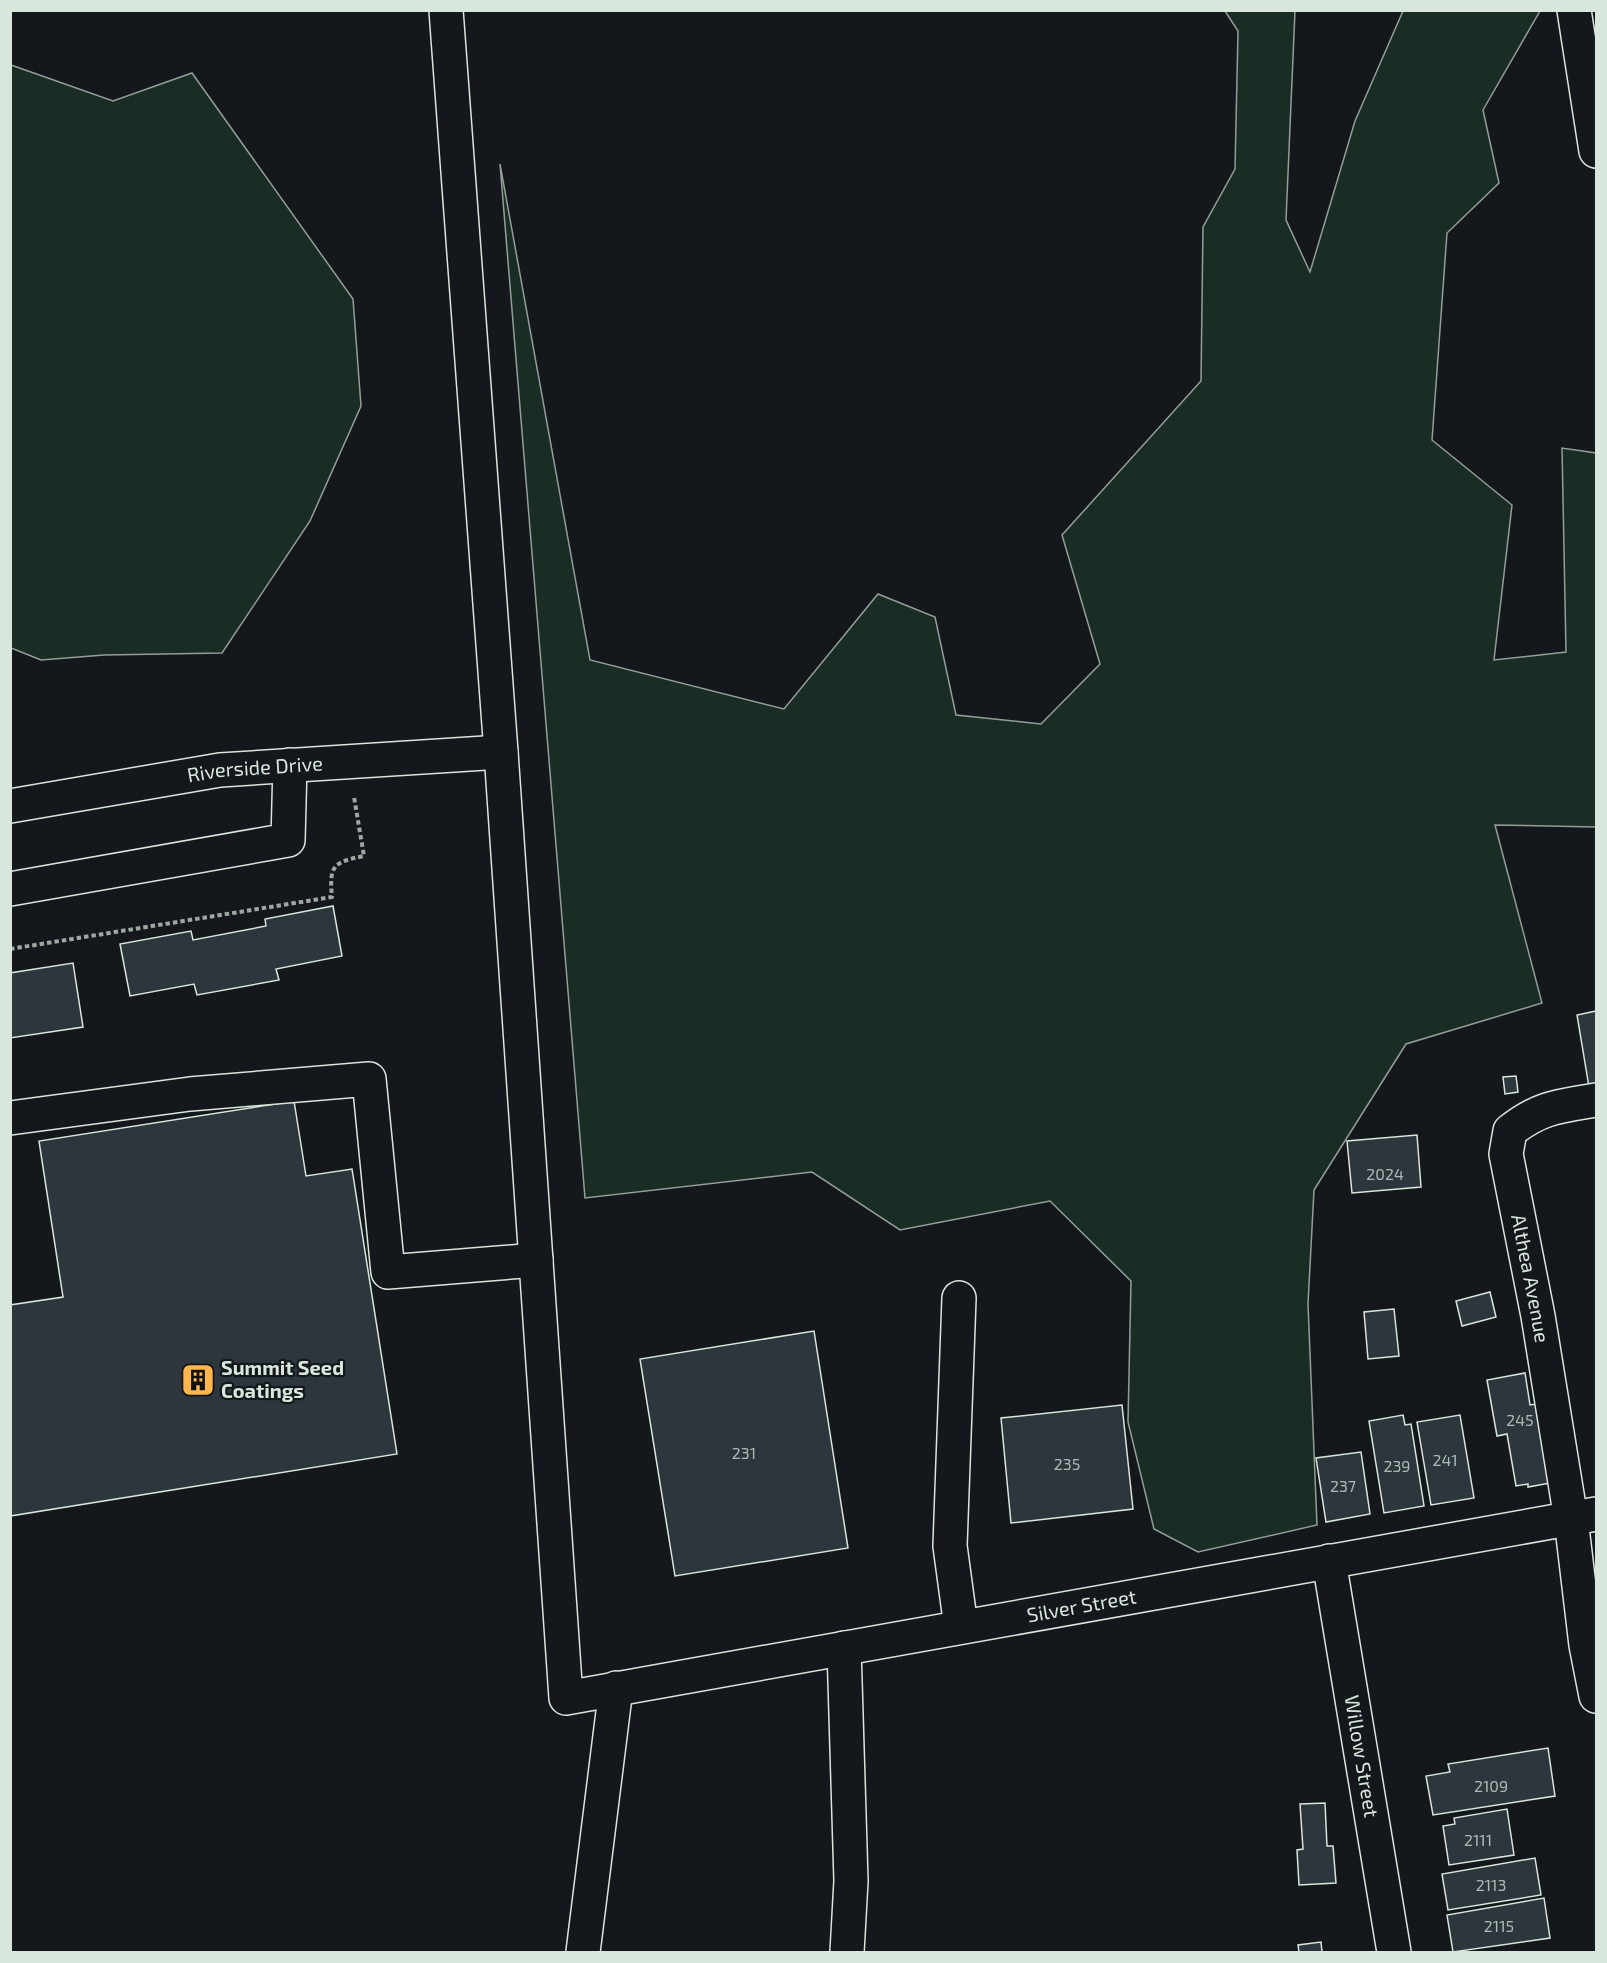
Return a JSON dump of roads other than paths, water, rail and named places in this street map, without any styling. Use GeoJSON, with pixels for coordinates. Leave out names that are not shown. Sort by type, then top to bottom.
{"type":"FeatureCollection","features":[{"type":"Feature","properties":{"kind":"street"},"geometry":{"type":"LineString","coordinates":[[10,1118],[190,1094],[369,1078],[388,1272],[536,1260],[446,10]]}},
{"type":"Feature","properties":{"kind":"street"},"geometry":{"type":"LineString","coordinates":[[1574,10],[1596,151]]}},
{"type":"Feature","properties":{"kind":"street","name":"Riverside Drive"},"geometry":{"type":"LineString","coordinates":[[10,806],[220,770],[501,753]]}},
{"type":"Feature","properties":{"kind":"street"},"geometry":{"type":"LineString","coordinates":[[10,890],[288,840],[291,765]]}},
{"type":"Feature","properties":{"kind":"street","name":"Althea Avenue"},"geometry":{"type":"LineString","coordinates":[[1596,1100],[1557,1107],[1530,1115],[1509,1131],[1506,1154],[1538,1316],[1584,1516],[1586,1645],[1596,1696]]}},
{"type":"Feature","properties":{"kind":"street","name":"Silver Street"},"geometry":{"type":"LineString","coordinates":[[536,1260],[566,1698],[1584,1516]]}},
{"type":"Feature","properties":{"kind":"street"},"geometry":{"type":"LineString","coordinates":[[959,1298],[950,1546],[961,1627]]}},
{"type":"Feature","properties":{"kind":"street","name":"Willow Street"},"geometry":{"type":"LineString","coordinates":[[1329,1561],[1394,1953]]}},
{"type":"Feature","properties":{"kind":"street"},"geometry":{"type":"LineString","coordinates":[[844,1648],[850,1881],[847,1953]]}},
{"type":"Feature","properties":{"kind":"street"},"geometry":{"type":"LineString","coordinates":[[583,1953],[616,1689]]}},
{"type":"Feature","properties":{"kind":"place","name":"Summit Seed Coatings"},"geometry":{"type":"Point","coordinates":[198,1380]}}]}
